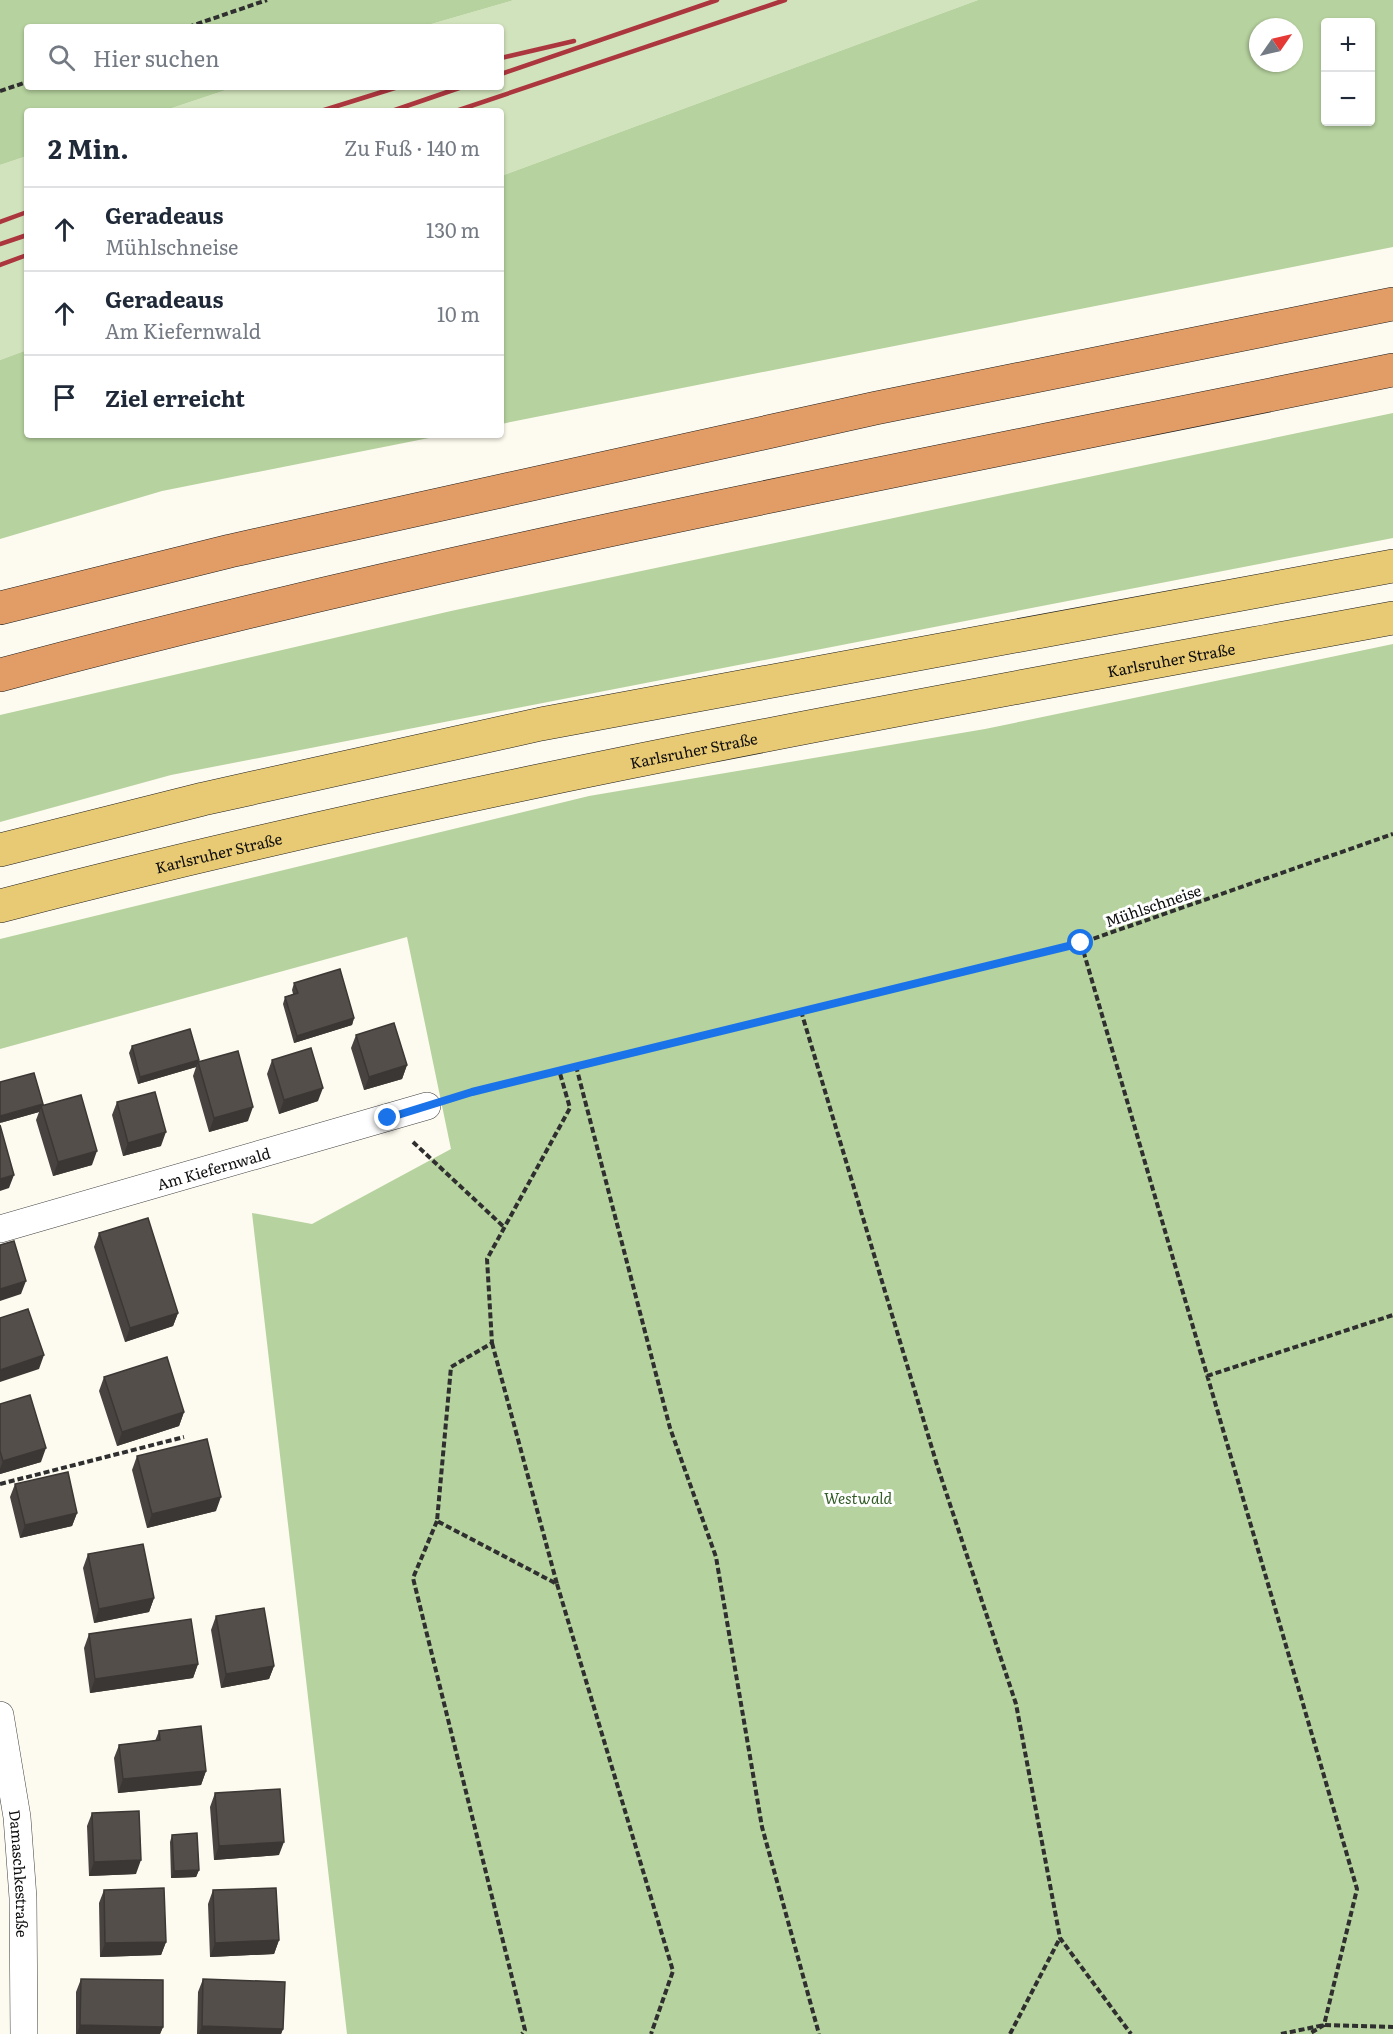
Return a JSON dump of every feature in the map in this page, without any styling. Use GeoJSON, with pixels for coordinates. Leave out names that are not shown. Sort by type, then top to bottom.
{"type":"FeatureCollection","features":[{"type":"Feature","properties":{"kind":"highway"},"geometry":{"type":"LineString","coordinates":[[0,608],[230,551],[876,408],[1393,304]]}},
{"type":"Feature","properties":{"kind":"highway"},"geometry":{"type":"LineString","coordinates":[[0,675],[237,614],[525,550],[1393,370]]}},
{"type":"Feature","properties":{"kind":"main road"},"geometry":{"type":"LineString","coordinates":[[0,850],[203,799],[541,724],[1393,566]]}},
{"type":"Feature","properties":{"kind":"main road","name":"Karlsruher Straße"},"geometry":{"type":"LineString","coordinates":[[0,906],[173,863],[539,782],[864,717],[1393,618]]}},
{"type":"Feature","properties":{"kind":"street","name":"Am Kiefernwald"},"geometry":{"type":"LineString","coordinates":[[0,1229],[427,1106]]}},
{"type":"Feature","properties":{"kind":"street","name":"Damaschkestraße"},"geometry":{"type":"LineString","coordinates":[[0,1715],[17,1817],[23,1898],[24,2034]]}},
{"type":"Feature","properties":{"kind":"path"},"geometry":{"type":"LineString","coordinates":[[197,24],[267,0]]}},
{"type":"Feature","properties":{"kind":"path"},"geometry":{"type":"LineString","coordinates":[[0,91],[24,83]]}},
{"type":"Feature","properties":{"kind":"path","name":"Mühlschneise"},"geometry":{"type":"LineString","coordinates":[[427,1106],[559,1070],[1081,943],[1393,834]]}},
{"type":"Feature","properties":{"kind":"path"},"geometry":{"type":"LineString","coordinates":[[1081,943],[1357,1889],[1324,2025],[1315,2034]]}},
{"type":"Feature","properties":{"kind":"path"},"geometry":{"type":"LineString","coordinates":[[801,1011],[937,1465],[1016,1704],[1060,1938],[1131,2034]]}},
{"type":"Feature","properties":{"kind":"path"},"geometry":{"type":"LineString","coordinates":[[576,1066],[670,1428],[716,1557],[762,1827],[819,2034]]}},
{"type":"Feature","properties":{"kind":"path"},"geometry":{"type":"LineString","coordinates":[[559,1070],[570,1108],[487,1259],[492,1342],[557,1584],[673,1971],[651,2034]]}},
{"type":"Feature","properties":{"kind":"path"},"geometry":{"type":"LineString","coordinates":[[388,1118],[505,1228]]}},
{"type":"Feature","properties":{"kind":"path"},"geometry":{"type":"LineString","coordinates":[[1207,1376],[1393,1315]]}},
{"type":"Feature","properties":{"kind":"path"},"geometry":{"type":"LineString","coordinates":[[492,1342],[452,1367],[437,1521],[413,1578],[525,2030],[522,2034]]}},
{"type":"Feature","properties":{"kind":"path"},"geometry":{"type":"LineString","coordinates":[[0,1484],[184,1437]]}},
{"type":"Feature","properties":{"kind":"path"},"geometry":{"type":"LineString","coordinates":[[437,1521],[557,1584]]}},
{"type":"Feature","properties":{"kind":"path"},"geometry":{"type":"LineString","coordinates":[[1010,2034],[1060,1938]]}},
{"type":"Feature","properties":{"kind":"path"},"geometry":{"type":"LineString","coordinates":[[1309,2034],[1324,2025]]}},
{"type":"Feature","properties":{"kind":"path"},"geometry":{"type":"LineString","coordinates":[[1281,2034],[1324,2025],[1393,2027]]}},
{"type":"Feature","properties":{"kind":"green space"},"geometry":{"type":"Polygon","coordinates":[[[0,0],[514,0],[431,24],[24,24],[24,90],[226,90],[172,108],[24,108],[24,157],[0,165],[0,0]]]}},
{"type":"Feature","properties":{"kind":"green space"},"geometry":{"type":"Polygon","coordinates":[[[514,0],[978,0],[504,175],[504,108],[172,108],[226,90],[504,90],[504,24],[431,24],[514,0]]]}},
{"type":"Feature","properties":{"kind":"green space"},"geometry":{"type":"Polygon","coordinates":[[[978,0],[1393,0],[1393,247],[504,423],[504,175],[978,0]]]}},
{"type":"Feature","properties":{"kind":"green space"},"geometry":{"type":"Polygon","coordinates":[[[24,157],[24,351],[0,360],[0,165],[24,157]]]}},
{"type":"Feature","properties":{"kind":"green space"},"geometry":{"type":"Polygon","coordinates":[[[24,351],[24,438],[429,438],[162,491],[0,539],[0,360],[24,351]]]}},
{"type":"Feature","properties":{"kind":"green space"},"geometry":{"type":"Polygon","coordinates":[[[1393,413],[1393,538],[171,775],[0,822],[0,715],[451,611],[1393,413]]]}},
{"type":"Feature","properties":{"kind":"green space","name":"Westwald"},"geometry":{"type":"Polygon","coordinates":[[[1393,644],[1393,2034],[347,2034],[252,1213],[312,1224],[451,1149],[407,937],[0,1049],[0,939],[589,796],[985,729],[1393,644]]]}},
{"type":"Feature","properties":{"kind":"building"},"geometry":{"type":"Polygon","coordinates":[[[340,969],[354,1018],[297,1036],[285,997],[298,993],[294,983],[340,969]]]}},
{"type":"Feature","properties":{"kind":"building"},"geometry":{"type":"Polygon","coordinates":[[[394,1023],[407,1065],[369,1077],[356,1035],[394,1023]]]}},
{"type":"Feature","properties":{"kind":"building"},"geometry":{"type":"Polygon","coordinates":[[[190,1029],[199,1060],[140,1077],[132,1046],[190,1029]]]}},
{"type":"Feature","properties":{"kind":"building"},"geometry":{"type":"Polygon","coordinates":[[[311,1048],[323,1088],[284,1100],[272,1060],[311,1048]]]}},
{"type":"Feature","properties":{"kind":"building"},"geometry":{"type":"Polygon","coordinates":[[[238,1051],[253,1107],[214,1118],[198,1062],[238,1051]]]}},
{"type":"Feature","properties":{"kind":"building"},"geometry":{"type":"Polygon","coordinates":[[[34,1073],[43,1104],[0,1116],[0,1082],[34,1073]]]}},
{"type":"Feature","properties":{"kind":"building"},"geometry":{"type":"Polygon","coordinates":[[[155,1092],[166,1132],[128,1143],[117,1102],[155,1092]]]}},
{"type":"Feature","properties":{"kind":"building"},"geometry":{"type":"Polygon","coordinates":[[[81,1095],[97,1151],[58,1162],[41,1106],[81,1095]]]}},
{"type":"Feature","properties":{"kind":"building"},"geometry":{"type":"Polygon","coordinates":[[[0,1125],[14,1175],[0,1179],[0,1125]]]}},
{"type":"Feature","properties":{"kind":"building"},"geometry":{"type":"Polygon","coordinates":[[[148,1218],[178,1313],[130,1328],[99,1233],[148,1218]]]}},
{"type":"Feature","properties":{"kind":"building"},"geometry":{"type":"Polygon","coordinates":[[[14,1241],[26,1281],[0,1289],[0,1245],[14,1241]]]}},
{"type":"Feature","properties":{"kind":"building"},"geometry":{"type":"Polygon","coordinates":[[[28,1309],[44,1355],[0,1370],[0,1318],[28,1309]]]}},
{"type":"Feature","properties":{"kind":"building"},"geometry":{"type":"Polygon","coordinates":[[[167,1357],[184,1412],[122,1432],[104,1377],[167,1357]]]}},
{"type":"Feature","properties":{"kind":"building"},"geometry":{"type":"Polygon","coordinates":[[[30,1395],[46,1448],[3,1461],[0,1451],[0,1404],[30,1395]]]}},
{"type":"Feature","properties":{"kind":"building"},"geometry":{"type":"Polygon","coordinates":[[[207,1439],[221,1497],[152,1514],[137,1456],[207,1439]]]}},
{"type":"Feature","properties":{"kind":"building"},"geometry":{"type":"Polygon","coordinates":[[[68,1472],[77,1513],[25,1525],[15,1484],[68,1472]]]}},
{"type":"Feature","properties":{"kind":"building"},"geometry":{"type":"Polygon","coordinates":[[[143,1544],[154,1598],[99,1609],[88,1554],[143,1544]]]}},
{"type":"Feature","properties":{"kind":"building"},"geometry":{"type":"Polygon","coordinates":[[[264,1608],[274,1666],[226,1674],[216,1616],[264,1608]]]}},
{"type":"Feature","properties":{"kind":"building"},"geometry":{"type":"Polygon","coordinates":[[[191,1619],[198,1664],[95,1679],[89,1634],[191,1619]]]}},
{"type":"Feature","properties":{"kind":"building"},"geometry":{"type":"Polygon","coordinates":[[[201,1726],[206,1771],[123,1779],[119,1745],[160,1740],[159,1731],[201,1726]]]}},
{"type":"Feature","properties":{"kind":"building"},"geometry":{"type":"Polygon","coordinates":[[[280,1789],[284,1842],[219,1846],[215,1793],[280,1789]]]}},
{"type":"Feature","properties":{"kind":"building"},"geometry":{"type":"Polygon","coordinates":[[[139,1811],[141,1860],[94,1862],[92,1813],[139,1811]]]}},
{"type":"Feature","properties":{"kind":"building"},"geometry":{"type":"Polygon","coordinates":[[[197,1833],[199,1870],[174,1871],[172,1835],[197,1833]]]}},
{"type":"Feature","properties":{"kind":"building"},"geometry":{"type":"Polygon","coordinates":[[[164,1888],[166,1942],[105,1943],[104,1890],[164,1888]]]}},
{"type":"Feature","properties":{"kind":"building"},"geometry":{"type":"Polygon","coordinates":[[[276,1888],[279,1940],[215,1943],[213,1890],[276,1888]]]}},
{"type":"Feature","properties":{"kind":"building"},"geometry":{"type":"Polygon","coordinates":[[[81,1979],[163,1980],[163,2027],[80,2025],[81,1979]]]}},
{"type":"Feature","properties":{"kind":"building"},"geometry":{"type":"Polygon","coordinates":[[[203,1979],[285,1982],[283,2029],[202,2026],[203,1979]]]}},
{"type":"Feature","properties":{"kind":"railway"},"geometry":{"type":"LineString","coordinates":[[504,73],[717,0]]}},
{"type":"Feature","properties":{"kind":"railway"},"geometry":{"type":"LineString","coordinates":[[465,108],[785,0]]}},
{"type":"Feature","properties":{"kind":"railway"},"geometry":{"type":"LineString","coordinates":[[504,57],[574,41]]}},
{"type":"Feature","properties":{"kind":"railway"},"geometry":{"type":"LineString","coordinates":[[331,108],[388,90]]}},
{"type":"Feature","properties":{"kind":"railway"},"geometry":{"type":"LineString","coordinates":[[401,108],[453,90]]}},
{"type":"Feature","properties":{"kind":"railway"},"geometry":{"type":"LineString","coordinates":[[0,222],[24,213]]}},
{"type":"Feature","properties":{"kind":"railway"},"geometry":{"type":"LineString","coordinates":[[0,244],[24,236]]}},
{"type":"Feature","properties":{"kind":"railway"},"geometry":{"type":"LineString","coordinates":[[0,265],[24,256]]}},
{"type":"Feature","properties":{"kind":"route"},"geometry":{"type":"LineString","coordinates":[[388,1118],[472,1092],[1081,943]]}}]}
